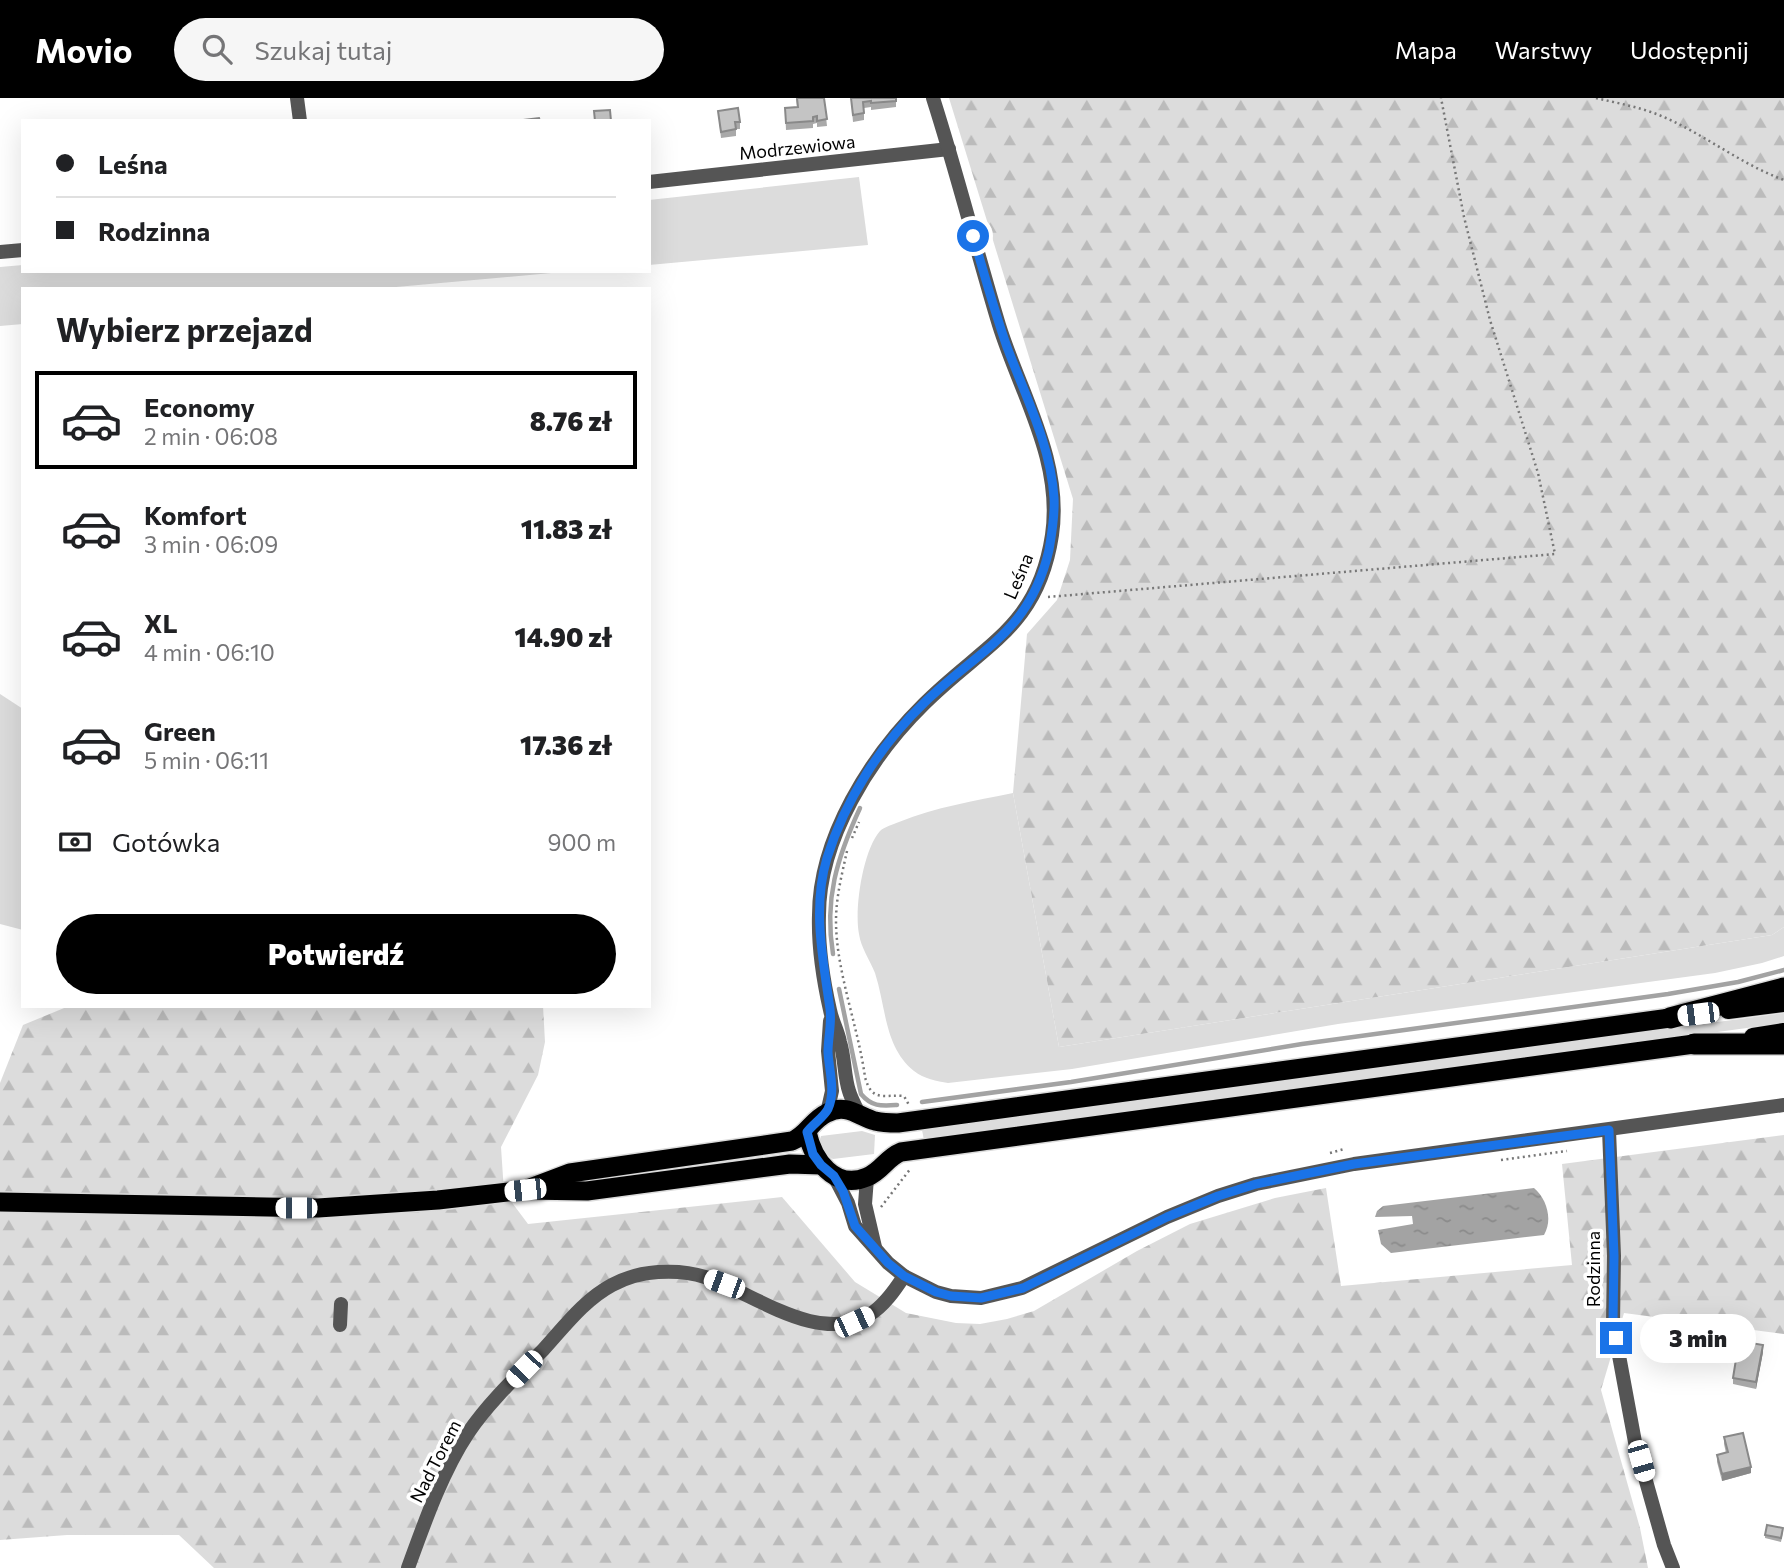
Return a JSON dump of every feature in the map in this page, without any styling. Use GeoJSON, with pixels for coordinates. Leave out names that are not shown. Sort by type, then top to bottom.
{"type":"FeatureCollection","features":[{"type":"Feature","properties":{"kind":"highway"},"geometry":{"type":"LineString","coordinates":[[525,1190],[570,1173],[792,1141],[807,1132],[827,1113],[841,1109],[898,1123],[1670,1018],[1784,988]]}},
{"type":"Feature","properties":{"kind":"highway"},"geometry":{"type":"LineString","coordinates":[[0,1202],[318,1208],[438,1200],[525,1190],[587,1191],[806,1163],[852,1180],[867,1178],[887,1160],[901,1152],[937,1146],[1694,1044],[1784,1044]]}},
{"type":"Feature","properties":{"kind":"highway"},"geometry":{"type":"LineString","coordinates":[[866,1116],[883,1135],[887,1160]]}},
{"type":"Feature","properties":{"kind":"highway"},"geometry":{"type":"LineString","coordinates":[[807,1132],[813,1154],[828,1171]]}},
{"type":"Feature","properties":{"kind":"main road"},"geometry":{"type":"LineString","coordinates":[[1670,1018],[1784,1003]]}},
{"type":"Feature","properties":{"kind":"main road"},"geometry":{"type":"LineString","coordinates":[[1694,1044],[1784,1032]]}},
{"type":"Feature","properties":{"kind":"street"},"geometry":{"type":"LineString","coordinates":[[297,98],[300,119]]}},
{"type":"Feature","properties":{"kind":"street","name":"Leśna"},"geometry":{"type":"LineString","coordinates":[[866,1116],[849,1090],[840,1041],[830,1013],[823,971],[819,915],[822,880],[828,856],[850,805],[881,752],[924,703],[999,639],[1022,615],[1043,574],[1052,534],[1054,498],[1049,465],[1000,328],[933,98]]}},
{"type":"Feature","properties":{"kind":"street","name":"Modrzewiowa"},"geometry":{"type":"LineString","coordinates":[[651,182],[949,149]]}},
{"type":"Feature","properties":{"kind":"street"},"geometry":{"type":"LineString","coordinates":[[0,252],[21,250]]}},
{"type":"Feature","properties":{"kind":"street","name":"Leśna"},"geometry":{"type":"LineString","coordinates":[[827,1113],[832,1091],[828,1051],[830,1013]]}},
{"type":"Feature","properties":{"kind":"street"},"geometry":{"type":"LineString","coordinates":[[828,1171],[848,1203],[855,1226],[904,1276],[920,1286],[951,1296],[981,1298],[1023,1288],[1167,1217],[1256,1184],[1354,1164],[1784,1105]]}},
{"type":"Feature","properties":{"kind":"street","name":"Rodzinna"},"geometry":{"type":"LineString","coordinates":[[1609,1130],[1614,1256],[1613,1323],[1636,1442],[1664,1545],[1673,1568]]}},
{"type":"Feature","properties":{"kind":"street"},"geometry":{"type":"LineString","coordinates":[[867,1178],[865,1204],[876,1248]]}},
{"type":"Feature","properties":{"kind":"street","name":"Nad Torem"},"geometry":{"type":"LineString","coordinates":[[408,1568],[445,1477],[468,1433],[495,1399],[578,1311],[612,1285],[656,1272],[681,1272],[724,1284],[790,1315],[834,1324],[854,1322],[871,1314],[893,1293],[904,1276]]}},
{"type":"Feature","properties":{"kind":"street"},"geometry":{"type":"LineString","coordinates":[[340,1325],[341,1304]]}},
{"type":"Feature","properties":{"kind":"path"},"geometry":{"type":"LineString","coordinates":[[1033,598],[1555,554],[1538,473],[1490,320],[1441,98]]}},
{"type":"Feature","properties":{"kind":"path"},"geometry":{"type":"LineString","coordinates":[[1596,98],[1659,115],[1726,149],[1755,169],[1784,180]]}},
{"type":"Feature","properties":{"kind":"path"},"geometry":{"type":"LineString","coordinates":[[860,821],[849,846],[839,884],[836,923],[843,968],[867,1085],[880,1096],[904,1096],[911,1111]]}},
{"type":"Feature","properties":{"kind":"green space"},"geometry":{"type":"Polygon","coordinates":[[[949,98],[1784,98],[1784,927],[1772,935],[1059,1047],[1013,793],[1027,634],[1057,600],[1070,560],[1073,499],[949,98]]]}},
{"type":"Feature","properties":{"kind":"green space"},"geometry":{"type":"Polygon","coordinates":[[[859,177],[868,245],[651,265],[651,200],[859,177]]]}},
{"type":"Feature","properties":{"kind":"green space"},"geometry":{"type":"Polygon","coordinates":[[[21,265],[21,273],[551,273],[396,287],[21,287],[21,324],[0,326],[0,267],[21,265]]]}},
{"type":"Feature","properties":{"kind":"green space"},"geometry":{"type":"Polygon","coordinates":[[[0,694],[21,708],[21,929],[0,924],[0,694]]]}},
{"type":"Feature","properties":{"kind":"green space"},"geometry":{"type":"Polygon","coordinates":[[[1013,793],[1059,1047],[1772,935],[1784,927],[1784,956],[1715,973],[1338,1024],[1072,1069],[948,1083],[931,1079],[914,1071],[897,1050],[887,1025],[875,973],[860,939],[858,910],[865,865],[874,840],[886,827],[941,808],[1013,793]]]}},
{"type":"Feature","properties":{"kind":"green space"},"geometry":{"type":"Polygon","coordinates":[[[64,1008],[543,1008],[545,1042],[538,1075],[501,1147],[504,1192],[528,1224],[782,1197],[855,1282],[906,1313],[956,1323],[980,1324],[1034,1311],[1137,1251],[1190,1224],[1275,1198],[1326,1188],[1341,1286],[1572,1265],[1562,1164],[1784,1135],[1784,1334],[1624,1313],[1601,1390],[1640,1528],[1648,1568],[214,1568],[179,1535],[67,1535],[0,1540],[0,1083],[23,1025],[64,1008]]]}},
{"type":"Feature","properties":{"kind":"green space"},"geometry":{"type":"Polygon","coordinates":[[[1784,1013],[1784,1023],[924,1140],[922,1130],[1784,1013]]]}},
{"type":"Feature","properties":{"kind":"green space"},"geometry":{"type":"Polygon","coordinates":[[[862,1131],[875,1135],[874,1154],[833,1159],[826,1155],[819,1143],[821,1136],[862,1131]]]}},
{"type":"Feature","properties":{"kind":"water"},"geometry":{"type":"Polygon","coordinates":[[[1534,1188],[1547,1210],[1548,1223],[1544,1235],[1391,1253],[1381,1244],[1378,1230],[1413,1224],[1412,1216],[1375,1217],[1383,1206],[1534,1188]]]}},
{"type":"Feature","properties":{"kind":"building"},"geometry":{"type":"Polygon","coordinates":[[[797,98],[824,98],[827,119],[817,121],[817,116],[813,117],[813,121],[786,123],[785,108],[798,107],[797,98]]]}},
{"type":"Feature","properties":{"kind":"building"},"geometry":{"type":"Polygon","coordinates":[[[851,98],[896,98],[896,101],[863,102],[864,113],[853,115],[851,98]]]}},
{"type":"Feature","properties":{"kind":"building"},"geometry":{"type":"Polygon","coordinates":[[[738,108],[740,122],[735,122],[736,129],[721,132],[718,111],[738,108]]]}},
{"type":"Feature","properties":{"kind":"building"},"geometry":{"type":"Polygon","coordinates":[[[610,110],[611,119],[595,119],[594,111],[610,110]]]}},
{"type":"Feature","properties":{"kind":"building"},"geometry":{"type":"Polygon","coordinates":[[[1739,1341],[1763,1345],[1756,1382],[1733,1378],[1739,1341]]]}},
{"type":"Feature","properties":{"kind":"building"},"geometry":{"type":"Polygon","coordinates":[[[1743,1433],[1751,1467],[1722,1474],[1717,1455],[1728,1452],[1724,1437],[1743,1433]]]}},
{"type":"Feature","properties":{"kind":"building"},"geometry":{"type":"Polygon","coordinates":[[[1767,1525],[1783,1528],[1781,1538],[1765,1535],[1767,1525]]]}},
{"type":"Feature","properties":{"kind":"waterway"},"geometry":{"type":"LineString","coordinates":[[833,954],[830,915],[834,879],[860,808]]}},
{"type":"Feature","properties":{"kind":"waterway"},"geometry":{"type":"LineString","coordinates":[[922,1102],[1071,1082],[1302,1044],[1668,994],[1738,982],[1784,970]]}},
{"type":"Feature","properties":{"kind":"waterway"},"geometry":{"type":"LineString","coordinates":[[839,989],[861,1094],[877,1105],[897,1105]]}},
{"type":"Feature","properties":{"kind":"route"},"geometry":{"type":"LineString","coordinates":[[973,236],[1000,328],[1049,465],[1054,498],[1052,534],[1043,574],[1022,615],[999,639],[924,703],[881,752],[850,805],[828,856],[822,880],[819,915],[823,971],[830,1013],[828,1051],[832,1091],[827,1113],[807,1132],[813,1154],[834,1176],[843,1191],[855,1226],[888,1263],[920,1286],[951,1296],[981,1298],[1023,1288],[1167,1217],[1256,1184],[1354,1164],[1609,1130],[1614,1256],[1613,1323],[1616,1338]]}}]}
